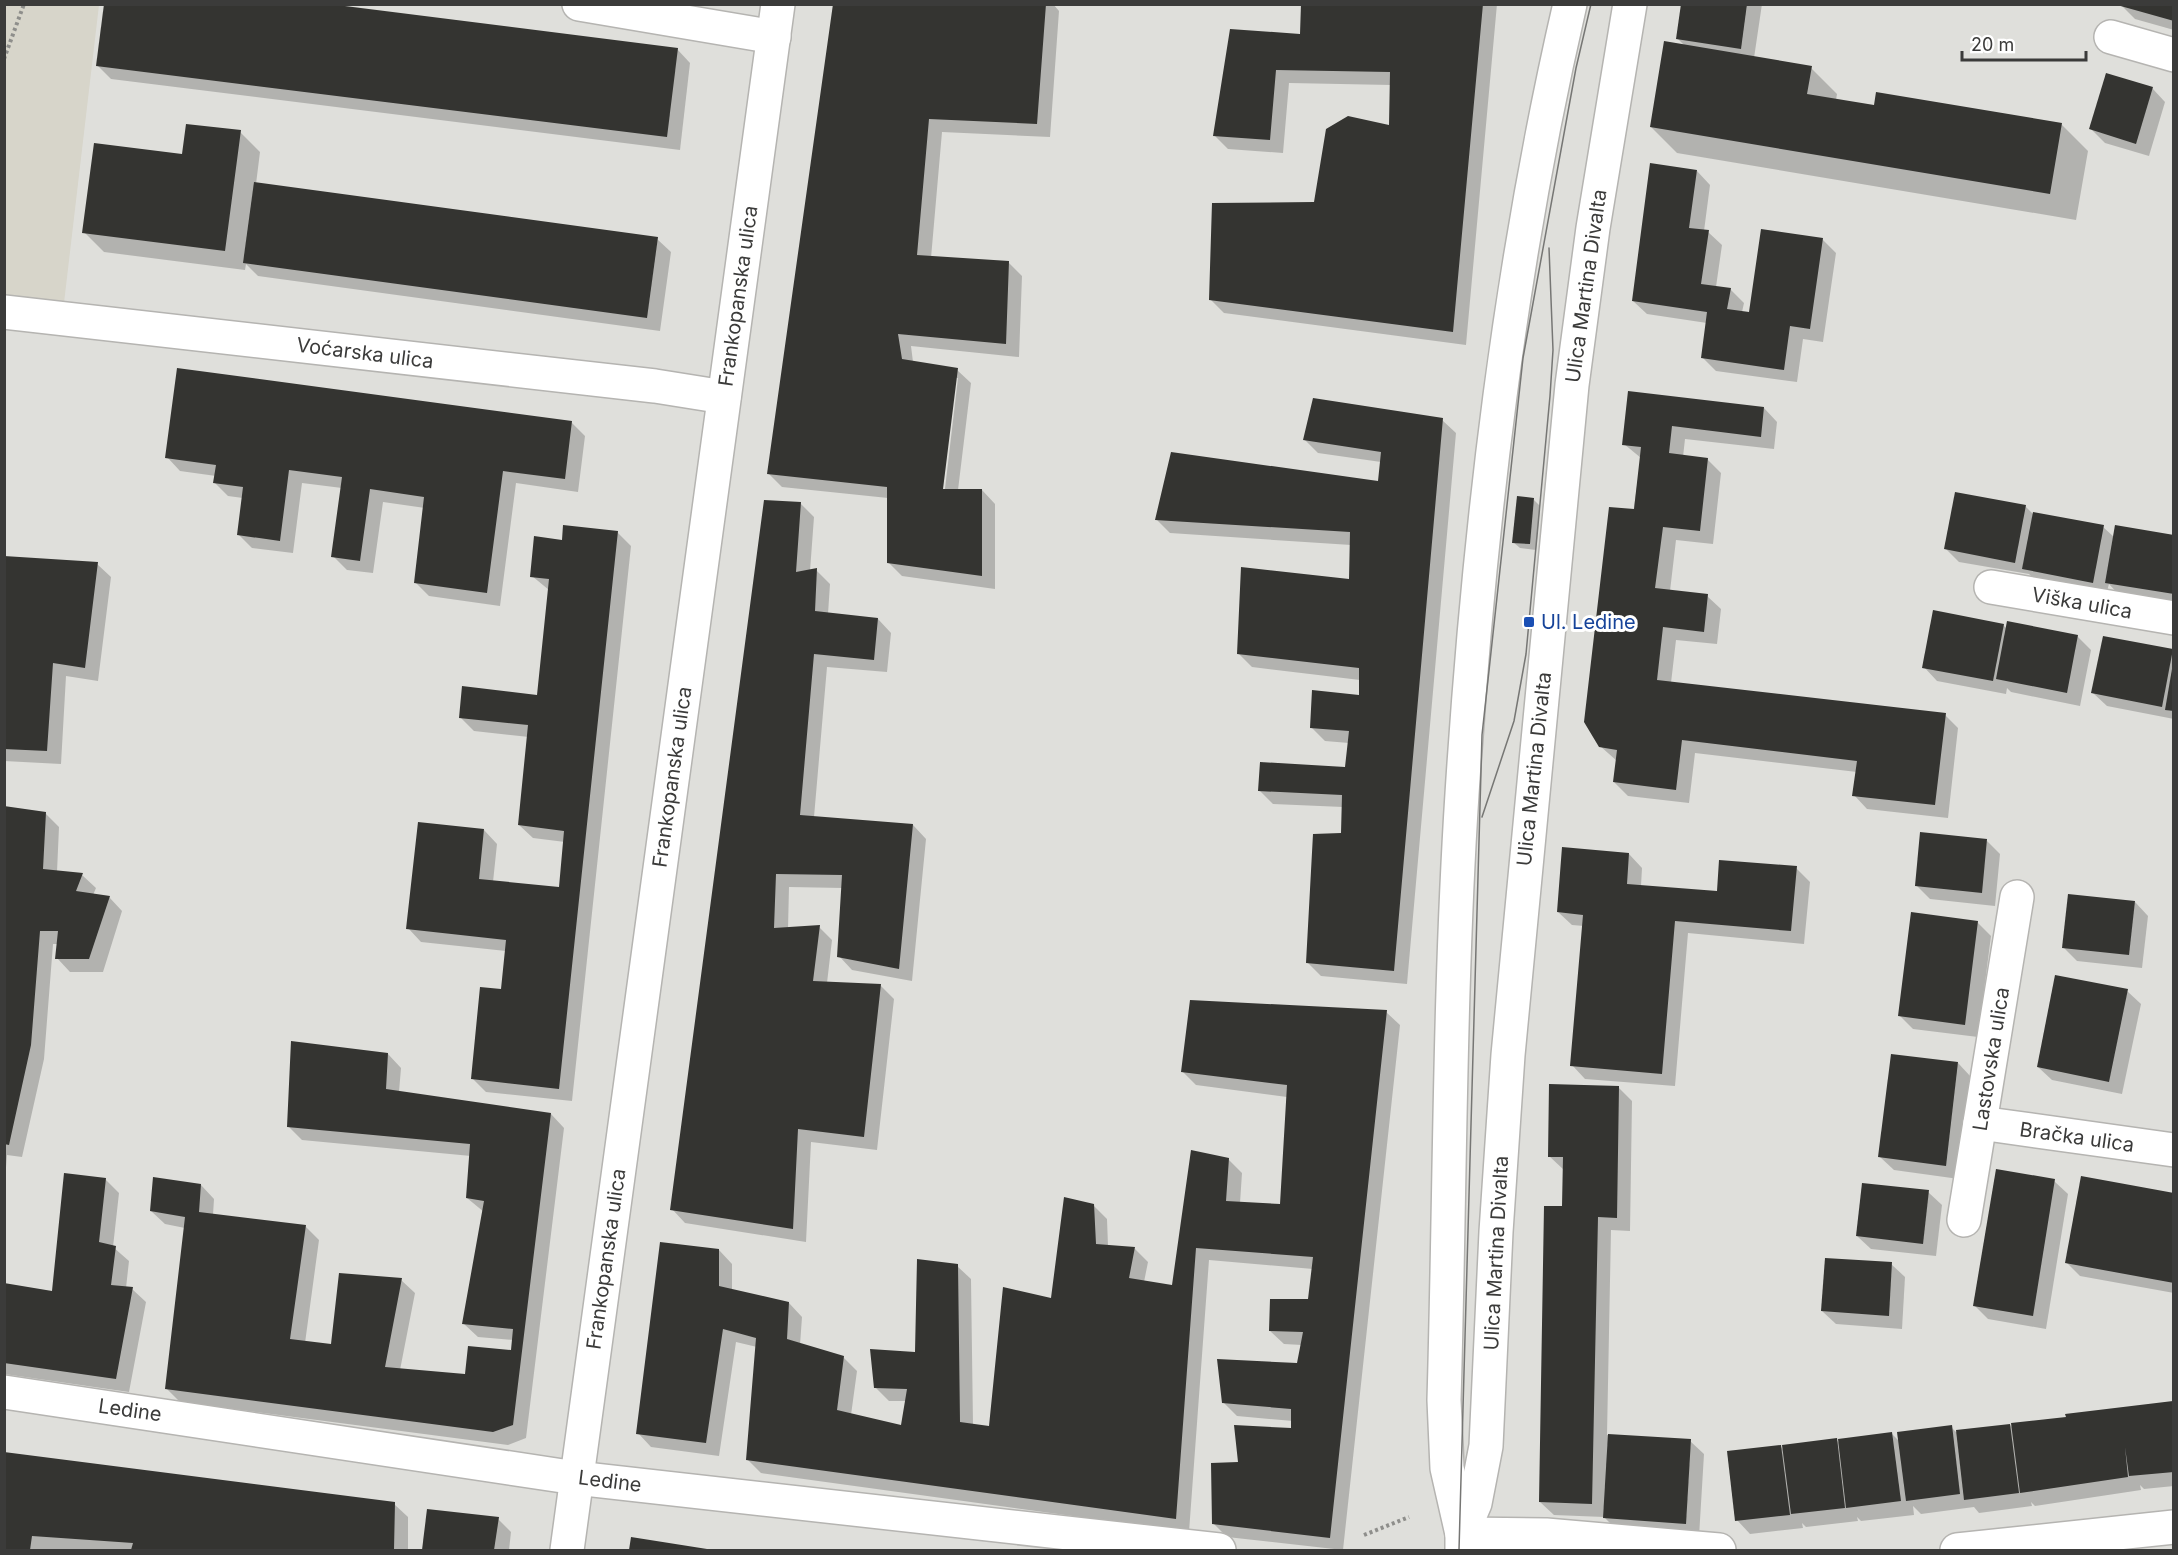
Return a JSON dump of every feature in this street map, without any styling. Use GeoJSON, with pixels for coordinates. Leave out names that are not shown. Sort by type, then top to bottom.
{"type":"FeatureCollection","features":[{"type":"Feature","properties":{"kind":"street"},"geometry":{"type":"LineString","coordinates":[[579,4],[774,37]]}},
{"type":"Feature","properties":{"kind":"street","name":"Frankopanska ulica"},"geometry":{"type":"LineString","coordinates":[[567,1551],[778,4]]}},
{"type":"Feature","properties":{"kind":"street"},"geometry":{"type":"LineString","coordinates":[[1570,4],[1515,288],[1473,649],[1462,783],[1457,903],[1444,1400],[1447,1468],[1462,1542],[1546,1535],[1719,1551]]}},
{"type":"Feature","properties":{"kind":"street","name":"Ulica Martina Divalta"},"geometry":{"type":"LineString","coordinates":[[1462,1542],[1475,1503],[1486,1446],[1496,1232],[1508,1055],[1572,385],[1593,228],[1630,4]]}},
{"type":"Feature","properties":{"kind":"street"},"geometry":{"type":"LineString","coordinates":[[2111,37],[2174,55]]}},
{"type":"Feature","properties":{"kind":"street","name":"Voćarska ulica"},"geometry":{"type":"LineString","coordinates":[[4,312],[655,386],[724,397]]}},
{"type":"Feature","properties":{"kind":"street","name":"Viška ulica"},"geometry":{"type":"LineString","coordinates":[[1991,587],[2174,618]]}},
{"type":"Feature","properties":{"kind":"street","name":"Lastovska ulica"},"geometry":{"type":"LineString","coordinates":[[1964,1220],[2017,897]]}},
{"type":"Feature","properties":{"kind":"street","name":"Bračka ulica"},"geometry":{"type":"LineString","coordinates":[[1980,1123],[2174,1150]]}},
{"type":"Feature","properties":{"kind":"street","name":"Ledine"},"geometry":{"type":"LineString","coordinates":[[4,1392],[576,1478],[1219,1551]]}},
{"type":"Feature","properties":{"kind":"street"},"geometry":{"type":"LineString","coordinates":[[1957,1551],[2174,1527]]}},
{"type":"Feature","properties":{"kind":"path"},"geometry":{"type":"LineString","coordinates":[[4,59],[24,4]]}},
{"type":"Feature","properties":{"kind":"path"},"geometry":{"type":"LineString","coordinates":[[1364,1535],[1408,1517]]}},
{"type":"Feature","properties":{"kind":"shaded area"},"geometry":{"type":"Polygon","coordinates":[[[5,5],[99,5],[64,303],[5,296],[5,5]]]}},
{"type":"Feature","properties":{"kind":"building"},"geometry":{"type":"Polygon","coordinates":[[[104,4],[329,4],[678,48],[667,137],[96,66],[104,4]]]}},
{"type":"Feature","properties":{"kind":"building"},"geometry":{"type":"Polygon","coordinates":[[[833,4],[1046,4],[1037,124],[929,119],[917,255],[1009,261],[1006,344],[898,334],[902,359],[958,368],[943,489],[982,489],[982,576],[887,563],[887,487],[767,474],[833,4]]]}},
{"type":"Feature","properties":{"kind":"building"},"geometry":{"type":"Polygon","coordinates":[[[1301,4],[1483,4],[1453,332],[1209,300],[1212,203],[1314,202],[1326,129],[1348,116],[1389,125],[1390,72],[1276,70],[1270,140],[1213,136],[1230,29],[1300,34],[1301,4]]]}},
{"type":"Feature","properties":{"kind":"building"},"geometry":{"type":"Polygon","coordinates":[[[1681,4],[1747,4],[1741,49],[1676,39],[1681,4]]]}},
{"type":"Feature","properties":{"kind":"building"},"geometry":{"type":"Polygon","coordinates":[[[2174,4],[2174,21],[2117,5],[2174,4]]]}},
{"type":"Feature","properties":{"kind":"building"},"geometry":{"type":"Polygon","coordinates":[[[1664,41],[1812,66],[1807,94],[1874,105],[1876,92],[2062,123],[2050,194],[1650,127],[1664,41]]]}},
{"type":"Feature","properties":{"kind":"building"},"geometry":{"type":"Polygon","coordinates":[[[2106,73],[2153,87],[2136,144],[2089,129],[2106,73]]]}},
{"type":"Feature","properties":{"kind":"building"},"geometry":{"type":"Polygon","coordinates":[[[186,124],[241,130],[225,251],[82,233],[94,143],[182,154],[186,124]]]}},
{"type":"Feature","properties":{"kind":"building"},"geometry":{"type":"Polygon","coordinates":[[[1650,163],[1697,170],[1689,228],[1709,230],[1701,284],[1731,288],[1727,309],[1749,312],[1761,229],[1823,238],[1810,329],[1790,326],[1784,370],[1701,358],[1707,312],[1632,301],[1650,163]]]}},
{"type":"Feature","properties":{"kind":"building"},"geometry":{"type":"Polygon","coordinates":[[[254,182],[658,237],[647,318],[243,263],[254,182]]]}},
{"type":"Feature","properties":{"kind":"building"},"geometry":{"type":"Polygon","coordinates":[[[177,368],[572,421],[565,479],[503,471],[487,593],[414,583],[424,497],[370,489],[360,561],[331,557],[342,477],[289,470],[280,541],[237,535],[243,487],[213,483],[216,465],[165,458],[177,368]]]}},
{"type":"Feature","properties":{"kind":"building"},"geometry":{"type":"Polygon","coordinates":[[[1628,391],[1764,407],[1761,437],[1672,426],[1669,453],[1708,458],[1700,531],[1663,527],[1655,588],[1708,594],[1704,632],[1663,627],[1657,680],[1946,713],[1935,805],[1852,796],[1857,761],[1682,740],[1676,790],[1613,782],[1617,750],[1599,747],[1584,722],[1609,507],[1634,509],[1641,447],[1622,445],[1628,391]]]}},
{"type":"Feature","properties":{"kind":"building"},"geometry":{"type":"Polygon","coordinates":[[[1313,398],[1443,418],[1394,971],[1306,963],[1313,834],[1341,833],[1342,795],[1258,791],[1260,762],[1345,767],[1349,731],[1310,728],[1312,690],[1359,695],[1359,668],[1237,654],[1241,567],[1349,579],[1350,532],[1155,520],[1171,452],[1378,481],[1381,452],[1303,440],[1313,398]]]}},
{"type":"Feature","properties":{"kind":"building"},"geometry":{"type":"Polygon","coordinates":[[[1955,492],[2026,505],[2015,563],[1944,549],[1955,492]]]}},
{"type":"Feature","properties":{"kind":"building"},"geometry":{"type":"Polygon","coordinates":[[[1517,496],[1534,498],[1530,544],[1512,543],[1517,496]]]}},
{"type":"Feature","properties":{"kind":"building"},"geometry":{"type":"Polygon","coordinates":[[[764,500],[801,502],[796,572],[817,568],[815,611],[878,618],[874,660],[814,654],[800,815],[913,824],[899,969],[837,957],[842,875],[776,874],[774,928],[820,925],[813,981],[881,984],[864,1137],[798,1129],[793,1229],[670,1210],[764,500]]]}},
{"type":"Feature","properties":{"kind":"building"},"geometry":{"type":"Polygon","coordinates":[[[2033,512],[2104,525],[2093,583],[2022,569],[2033,512]]]}},
{"type":"Feature","properties":{"kind":"building"},"geometry":{"type":"Polygon","coordinates":[[[563,525],[618,531],[559,1089],[471,1079],[480,987],[501,989],[506,940],[406,929],[418,822],[484,829],[479,879],[559,887],[564,831],[518,825],[528,725],[459,718],[462,686],[537,695],[549,579],[530,577],[534,536],[562,540],[563,525]]]}},
{"type":"Feature","properties":{"kind":"building"},"geometry":{"type":"Polygon","coordinates":[[[2115,525],[2174,535],[2174,594],[2105,583],[2115,525]]]}},
{"type":"Feature","properties":{"kind":"building"},"geometry":{"type":"Polygon","coordinates":[[[4,556],[98,562],[85,668],[53,663],[47,751],[4,749],[4,556]]]}},
{"type":"Feature","properties":{"kind":"building"},"geometry":{"type":"Polygon","coordinates":[[[1933,610],[2004,624],[1993,681],[1922,668],[1933,610]]]}},
{"type":"Feature","properties":{"kind":"building"},"geometry":{"type":"Polygon","coordinates":[[[2007,621],[2078,635],[2067,693],[1996,679],[2007,621]]]}},
{"type":"Feature","properties":{"kind":"building"},"geometry":{"type":"Polygon","coordinates":[[[2103,636],[2173,649],[2162,707],[2091,693],[2103,636]]]}},
{"type":"Feature","properties":{"kind":"building"},"geometry":{"type":"Polygon","coordinates":[[[2172,669],[2174,669],[2174,711],[2165,710],[2172,669]]]}},
{"type":"Feature","properties":{"kind":"building"},"geometry":{"type":"Polygon","coordinates":[[[4,806],[46,812],[43,869],[83,873],[76,891],[110,896],[89,959],[55,959],[58,931],[40,931],[31,1045],[9,1145],[4,1144],[4,806]]]}},
{"type":"Feature","properties":{"kind":"building"},"geometry":{"type":"Polygon","coordinates":[[[1920,832],[1987,839],[1982,893],[1915,886],[1920,832]]]}},
{"type":"Feature","properties":{"kind":"building"},"geometry":{"type":"Polygon","coordinates":[[[1562,847],[1629,853],[1627,884],[1717,891],[1719,860],[1797,866],[1791,931],[1675,921],[1662,1074],[1570,1066],[1583,915],[1557,912],[1562,847]]]}},
{"type":"Feature","properties":{"kind":"building"},"geometry":{"type":"Polygon","coordinates":[[[2068,894],[2135,901],[2129,955],[2062,948],[2068,894]]]}},
{"type":"Feature","properties":{"kind":"building"},"geometry":{"type":"Polygon","coordinates":[[[1911,912],[1978,921],[1965,1025],[1898,1016],[1911,912]]]}},
{"type":"Feature","properties":{"kind":"building"},"geometry":{"type":"Polygon","coordinates":[[[2055,975],[2128,989],[2109,1082],[2037,1067],[2055,975]]]}},
{"type":"Feature","properties":{"kind":"building"},"geometry":{"type":"Polygon","coordinates":[[[1190,1000],[1387,1010],[1330,1538],[1212,1524],[1211,1463],[1238,1462],[1234,1425],[1291,1428],[1291,1409],[1222,1403],[1217,1359],[1297,1363],[1303,1332],[1269,1331],[1270,1299],[1308,1299],[1313,1257],[1196,1248],[1176,1519],[746,1460],[756,1338],[723,1329],[706,1443],[636,1434],[660,1242],[719,1249],[719,1286],[789,1302],[787,1339],[844,1356],[837,1410],[901,1425],[907,1389],[874,1388],[870,1349],[915,1352],[917,1259],[958,1264],[960,1422],[989,1426],[1003,1287],[1051,1298],[1064,1197],[1094,1204],[1096,1244],[1135,1247],[1129,1278],[1172,1285],[1191,1150],[1229,1158],[1226,1201],[1280,1204],[1287,1085],[1181,1072],[1190,1000]]]}},
{"type":"Feature","properties":{"kind":"building"},"geometry":{"type":"Polygon","coordinates":[[[291,1041],[388,1053],[386,1089],[551,1113],[513,1425],[493,1432],[165,1389],[185,1217],[150,1211],[153,1177],[201,1184],[199,1212],[306,1225],[290,1339],[331,1344],[339,1273],[402,1278],[385,1367],[465,1374],[468,1346],[511,1350],[513,1329],[462,1324],[484,1201],[466,1198],[470,1144],[287,1127],[291,1041]]]}},
{"type":"Feature","properties":{"kind":"building"},"geometry":{"type":"Polygon","coordinates":[[[1891,1054],[1958,1062],[1946,1166],[1878,1157],[1891,1054]]]}},
{"type":"Feature","properties":{"kind":"building"},"geometry":{"type":"Polygon","coordinates":[[[1549,1084],[1619,1086],[1617,1218],[1598,1217],[1592,1504],[1539,1502],[1544,1206],[1562,1206],[1563,1157],[1548,1157],[1549,1084]]]}},
{"type":"Feature","properties":{"kind":"building"},"geometry":{"type":"Polygon","coordinates":[[[1996,1169],[2055,1179],[2033,1316],[1973,1306],[1996,1169]]]}},
{"type":"Feature","properties":{"kind":"building"},"geometry":{"type":"Polygon","coordinates":[[[64,1173],[106,1178],[99,1242],[116,1246],[111,1285],[133,1287],[116,1379],[4,1363],[4,1283],[52,1291],[64,1173]]]}},
{"type":"Feature","properties":{"kind":"building"},"geometry":{"type":"Polygon","coordinates":[[[2081,1176],[2174,1193],[2174,1283],[2065,1263],[2081,1176]]]}},
{"type":"Feature","properties":{"kind":"building"},"geometry":{"type":"Polygon","coordinates":[[[1862,1183],[1929,1190],[1923,1244],[1856,1236],[1862,1183]]]}},
{"type":"Feature","properties":{"kind":"building"},"geometry":{"type":"Polygon","coordinates":[[[1825,1258],[1892,1262],[1889,1316],[1821,1311],[1825,1258]]]}},
{"type":"Feature","properties":{"kind":"building"},"geometry":{"type":"Polygon","coordinates":[[[2173,1401],[2174,1472],[2129,1476],[2125,1447],[2128,1477],[2020,1493],[2011,1423],[2173,1401]]]}},
{"type":"Feature","properties":{"kind":"building"},"geometry":{"type":"Polygon","coordinates":[[[2010,1424],[2019,1493],[1964,1500],[1956,1430],[2010,1424]]]}},
{"type":"Feature","properties":{"kind":"building"},"geometry":{"type":"Polygon","coordinates":[[[1952,1425],[1960,1494],[1906,1501],[1897,1432],[1952,1425]]]}},
{"type":"Feature","properties":{"kind":"building"},"geometry":{"type":"Polygon","coordinates":[[[1892,1432],[1901,1501],[1846,1508],[1838,1439],[1892,1432]]]}},
{"type":"Feature","properties":{"kind":"building"},"geometry":{"type":"Polygon","coordinates":[[[1608,1434],[1691,1439],[1686,1524],[1603,1518],[1608,1434]]]}},
{"type":"Feature","properties":{"kind":"building"},"geometry":{"type":"Polygon","coordinates":[[[1837,1438],[1845,1508],[1791,1514],[1782,1445],[1837,1438]]]}},
{"type":"Feature","properties":{"kind":"building"},"geometry":{"type":"Polygon","coordinates":[[[1781,1445],[1790,1515],[1735,1521],[1727,1451],[1781,1445]]]}},
{"type":"Feature","properties":{"kind":"building"},"geometry":{"type":"Polygon","coordinates":[[[4,1452],[395,1502],[394,1550],[131,1550],[133,1543],[32,1536],[30,1550],[4,1550],[4,1452]]]}},
{"type":"Feature","properties":{"kind":"building"},"geometry":{"type":"Polygon","coordinates":[[[427,1509],[499,1517],[494,1550],[422,1550],[427,1509]]]}},
{"type":"Feature","properties":{"kind":"building"},"geometry":{"type":"Polygon","coordinates":[[[631,1537],[707,1549],[707,1550],[629,1550],[631,1537]]]}},
{"type":"Feature","properties":{"kind":"tram line"},"geometry":{"type":"LineString","coordinates":[[1459,1550],[1482,735],[1523,358],[1576,68],[1591,4]]}},
{"type":"Feature","properties":{"kind":"tram line"},"geometry":{"type":"LineString","coordinates":[[1482,817],[1514,721],[1526,654],[1553,350],[1549,248]]}},
{"type":"Feature","properties":{"kind":"place","name":"Ul. Ledine"},"geometry":{"type":"Point","coordinates":[1529,622]}}]}
